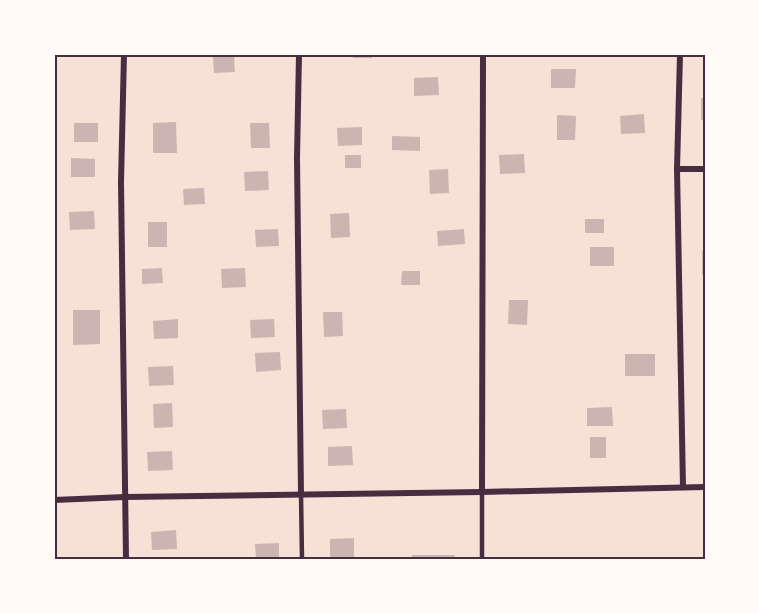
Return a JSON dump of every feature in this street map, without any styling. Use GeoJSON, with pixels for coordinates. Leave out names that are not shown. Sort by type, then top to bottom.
{"type":"FeatureCollection","features":[{"type":"Feature","properties":{"kind":"street"},"geometry":{"type":"LineString","coordinates":[[124,54],[121,182],[126,559]]}},
{"type":"Feature","properties":{"kind":"street"},"geometry":{"type":"LineString","coordinates":[[299,54],[297,158],[301,494]]}},
{"type":"Feature","properties":{"kind":"street"},"geometry":{"type":"LineString","coordinates":[[482,492],[483,54]]}},
{"type":"Feature","properties":{"kind":"street"},"geometry":{"type":"LineString","coordinates":[[680,54],[677,169],[682,487]]}},
{"type":"Feature","properties":{"kind":"street"},"geometry":{"type":"LineString","coordinates":[[677,169],[705,169]]}},
{"type":"Feature","properties":{"kind":"street"},"geometry":{"type":"LineString","coordinates":[[54,500],[705,487]]}},
{"type":"Feature","properties":{"kind":"lane"},"geometry":{"type":"LineString","coordinates":[[482,492],[482,559]]}},
{"type":"Feature","properties":{"kind":"lane"},"geometry":{"type":"LineString","coordinates":[[301,494],[302,559]]}},
{"type":"Feature","properties":{"kind":"building"},"geometry":{"type":"Polygon","coordinates":[[[353,54],[372,54],[372,58],[353,58],[353,54]]]}},
{"type":"Feature","properties":{"kind":"building"},"geometry":{"type":"Polygon","coordinates":[[[234,56],[235,72],[214,73],[213,57],[234,56]]]}},
{"type":"Feature","properties":{"kind":"building"},"geometry":{"type":"Polygon","coordinates":[[[551,69],[576,69],[575,88],[551,88],[551,69]]]}},
{"type":"Feature","properties":{"kind":"building"},"geometry":{"type":"Polygon","coordinates":[[[438,77],[439,95],[414,96],[414,78],[438,77]]]}},
{"type":"Feature","properties":{"kind":"building"},"geometry":{"type":"Polygon","coordinates":[[[701,98],[705,98],[705,120],[701,120],[701,98]]]}},
{"type":"Feature","properties":{"kind":"building"},"geometry":{"type":"Polygon","coordinates":[[[644,114],[645,133],[621,134],[620,116],[644,114]]]}},
{"type":"Feature","properties":{"kind":"building"},"geometry":{"type":"Polygon","coordinates":[[[557,115],[576,116],[575,140],[557,140],[557,115]]]}},
{"type":"Feature","properties":{"kind":"building"},"geometry":{"type":"Polygon","coordinates":[[[176,122],[177,153],[153,153],[153,123],[176,122]]]}},
{"type":"Feature","properties":{"kind":"building"},"geometry":{"type":"Polygon","coordinates":[[[74,123],[98,123],[98,142],[74,142],[74,123]]]}},
{"type":"Feature","properties":{"kind":"building"},"geometry":{"type":"Polygon","coordinates":[[[250,123],[269,123],[270,148],[251,148],[250,123]]]}},
{"type":"Feature","properties":{"kind":"building"},"geometry":{"type":"Polygon","coordinates":[[[362,127],[362,145],[338,146],[337,128],[362,127]]]}},
{"type":"Feature","properties":{"kind":"building"},"geometry":{"type":"Polygon","coordinates":[[[392,136],[420,137],[420,151],[392,150],[392,136]]]}},
{"type":"Feature","properties":{"kind":"building"},"geometry":{"type":"Polygon","coordinates":[[[524,154],[525,173],[500,174],[499,155],[524,154]]]}},
{"type":"Feature","properties":{"kind":"building"},"geometry":{"type":"Polygon","coordinates":[[[345,155],[361,155],[361,168],[345,168],[345,155]]]}},
{"type":"Feature","properties":{"kind":"building"},"geometry":{"type":"Polygon","coordinates":[[[71,158],[95,159],[95,177],[71,177],[71,158]]]}},
{"type":"Feature","properties":{"kind":"building"},"geometry":{"type":"Polygon","coordinates":[[[448,169],[449,193],[430,194],[429,170],[448,169]]]}},
{"type":"Feature","properties":{"kind":"building"},"geometry":{"type":"Polygon","coordinates":[[[268,171],[269,190],[245,191],[244,172],[268,171]]]}},
{"type":"Feature","properties":{"kind":"building"},"geometry":{"type":"Polygon","coordinates":[[[204,188],[205,204],[184,205],[183,189],[204,188]]]}},
{"type":"Feature","properties":{"kind":"building"},"geometry":{"type":"Polygon","coordinates":[[[94,211],[95,229],[70,230],[69,212],[94,211]]]}},
{"type":"Feature","properties":{"kind":"building"},"geometry":{"type":"Polygon","coordinates":[[[349,213],[350,237],[331,238],[330,214],[349,213]]]}},
{"type":"Feature","properties":{"kind":"building"},"geometry":{"type":"Polygon","coordinates":[[[585,219],[604,219],[604,233],[585,233],[585,219]]]}},
{"type":"Feature","properties":{"kind":"building"},"geometry":{"type":"Polygon","coordinates":[[[148,222],[167,222],[167,247],[148,247],[148,222]]]}},
{"type":"Feature","properties":{"kind":"building"},"geometry":{"type":"Polygon","coordinates":[[[278,229],[279,246],[256,247],[255,230],[278,229]]]}},
{"type":"Feature","properties":{"kind":"building"},"geometry":{"type":"Polygon","coordinates":[[[464,229],[465,244],[438,246],[437,231],[464,229]]]}},
{"type":"Feature","properties":{"kind":"building"},"geometry":{"type":"Polygon","coordinates":[[[590,247],[614,247],[614,266],[590,266],[590,247]]]}},
{"type":"Feature","properties":{"kind":"building"},"geometry":{"type":"Polygon","coordinates":[[[702,251],[705,251],[705,275],[702,275],[702,251]]]}},
{"type":"Feature","properties":{"kind":"building"},"geometry":{"type":"Polygon","coordinates":[[[162,268],[163,283],[142,284],[142,269],[162,268]]]}},
{"type":"Feature","properties":{"kind":"building"},"geometry":{"type":"Polygon","coordinates":[[[245,268],[246,287],[222,288],[221,269],[245,268]]]}},
{"type":"Feature","properties":{"kind":"building"},"geometry":{"type":"Polygon","coordinates":[[[402,271],[420,271],[420,285],[401,285],[402,271]]]}},
{"type":"Feature","properties":{"kind":"building"},"geometry":{"type":"Polygon","coordinates":[[[509,300],[528,300],[527,325],[508,324],[509,300]]]}},
{"type":"Feature","properties":{"kind":"building"},"geometry":{"type":"Polygon","coordinates":[[[73,310],[100,310],[100,344],[73,345],[73,310]]]}},
{"type":"Feature","properties":{"kind":"building"},"geometry":{"type":"Polygon","coordinates":[[[323,312],[342,312],[343,336],[324,337],[323,312]]]}},
{"type":"Feature","properties":{"kind":"building"},"geometry":{"type":"Polygon","coordinates":[[[178,319],[178,338],[154,339],[153,321],[178,319]]]}},
{"type":"Feature","properties":{"kind":"building"},"geometry":{"type":"Polygon","coordinates":[[[274,319],[275,337],[251,338],[250,320],[274,319]]]}},
{"type":"Feature","properties":{"kind":"building"},"geometry":{"type":"Polygon","coordinates":[[[280,352],[281,370],[256,372],[255,353],[280,352]]]}},
{"type":"Feature","properties":{"kind":"building"},"geometry":{"type":"Polygon","coordinates":[[[625,354],[655,354],[655,376],[625,376],[625,354]]]}},
{"type":"Feature","properties":{"kind":"building"},"geometry":{"type":"Polygon","coordinates":[[[173,366],[174,385],[149,386],[148,367],[173,366]]]}},
{"type":"Feature","properties":{"kind":"building"},"geometry":{"type":"Polygon","coordinates":[[[172,403],[173,427],[154,428],[153,404],[172,403]]]}},
{"type":"Feature","properties":{"kind":"building"},"geometry":{"type":"Polygon","coordinates":[[[612,407],[613,426],[587,426],[587,408],[612,407]]]}},
{"type":"Feature","properties":{"kind":"building"},"geometry":{"type":"Polygon","coordinates":[[[346,409],[347,428],[323,429],[322,410],[346,409]]]}},
{"type":"Feature","properties":{"kind":"building"},"geometry":{"type":"Polygon","coordinates":[[[590,437],[606,437],[606,458],[590,458],[590,437]]]}},
{"type":"Feature","properties":{"kind":"building"},"geometry":{"type":"Polygon","coordinates":[[[352,446],[353,465],[328,466],[328,447],[352,446]]]}},
{"type":"Feature","properties":{"kind":"building"},"geometry":{"type":"Polygon","coordinates":[[[172,451],[173,470],[148,471],[147,452],[172,451]]]}},
{"type":"Feature","properties":{"kind":"building"},"geometry":{"type":"Polygon","coordinates":[[[176,530],[177,549],[152,550],[151,532],[176,530]]]}},
{"type":"Feature","properties":{"kind":"building"},"geometry":{"type":"Polygon","coordinates":[[[354,538],[354,559],[330,559],[330,539],[354,538]]]}},
{"type":"Feature","properties":{"kind":"building"},"geometry":{"type":"Polygon","coordinates":[[[279,543],[279,559],[256,559],[255,544],[279,543]]]}},
{"type":"Feature","properties":{"kind":"building"},"geometry":{"type":"Polygon","coordinates":[[[412,555],[455,555],[454,559],[412,559],[412,555]]]}}]}
